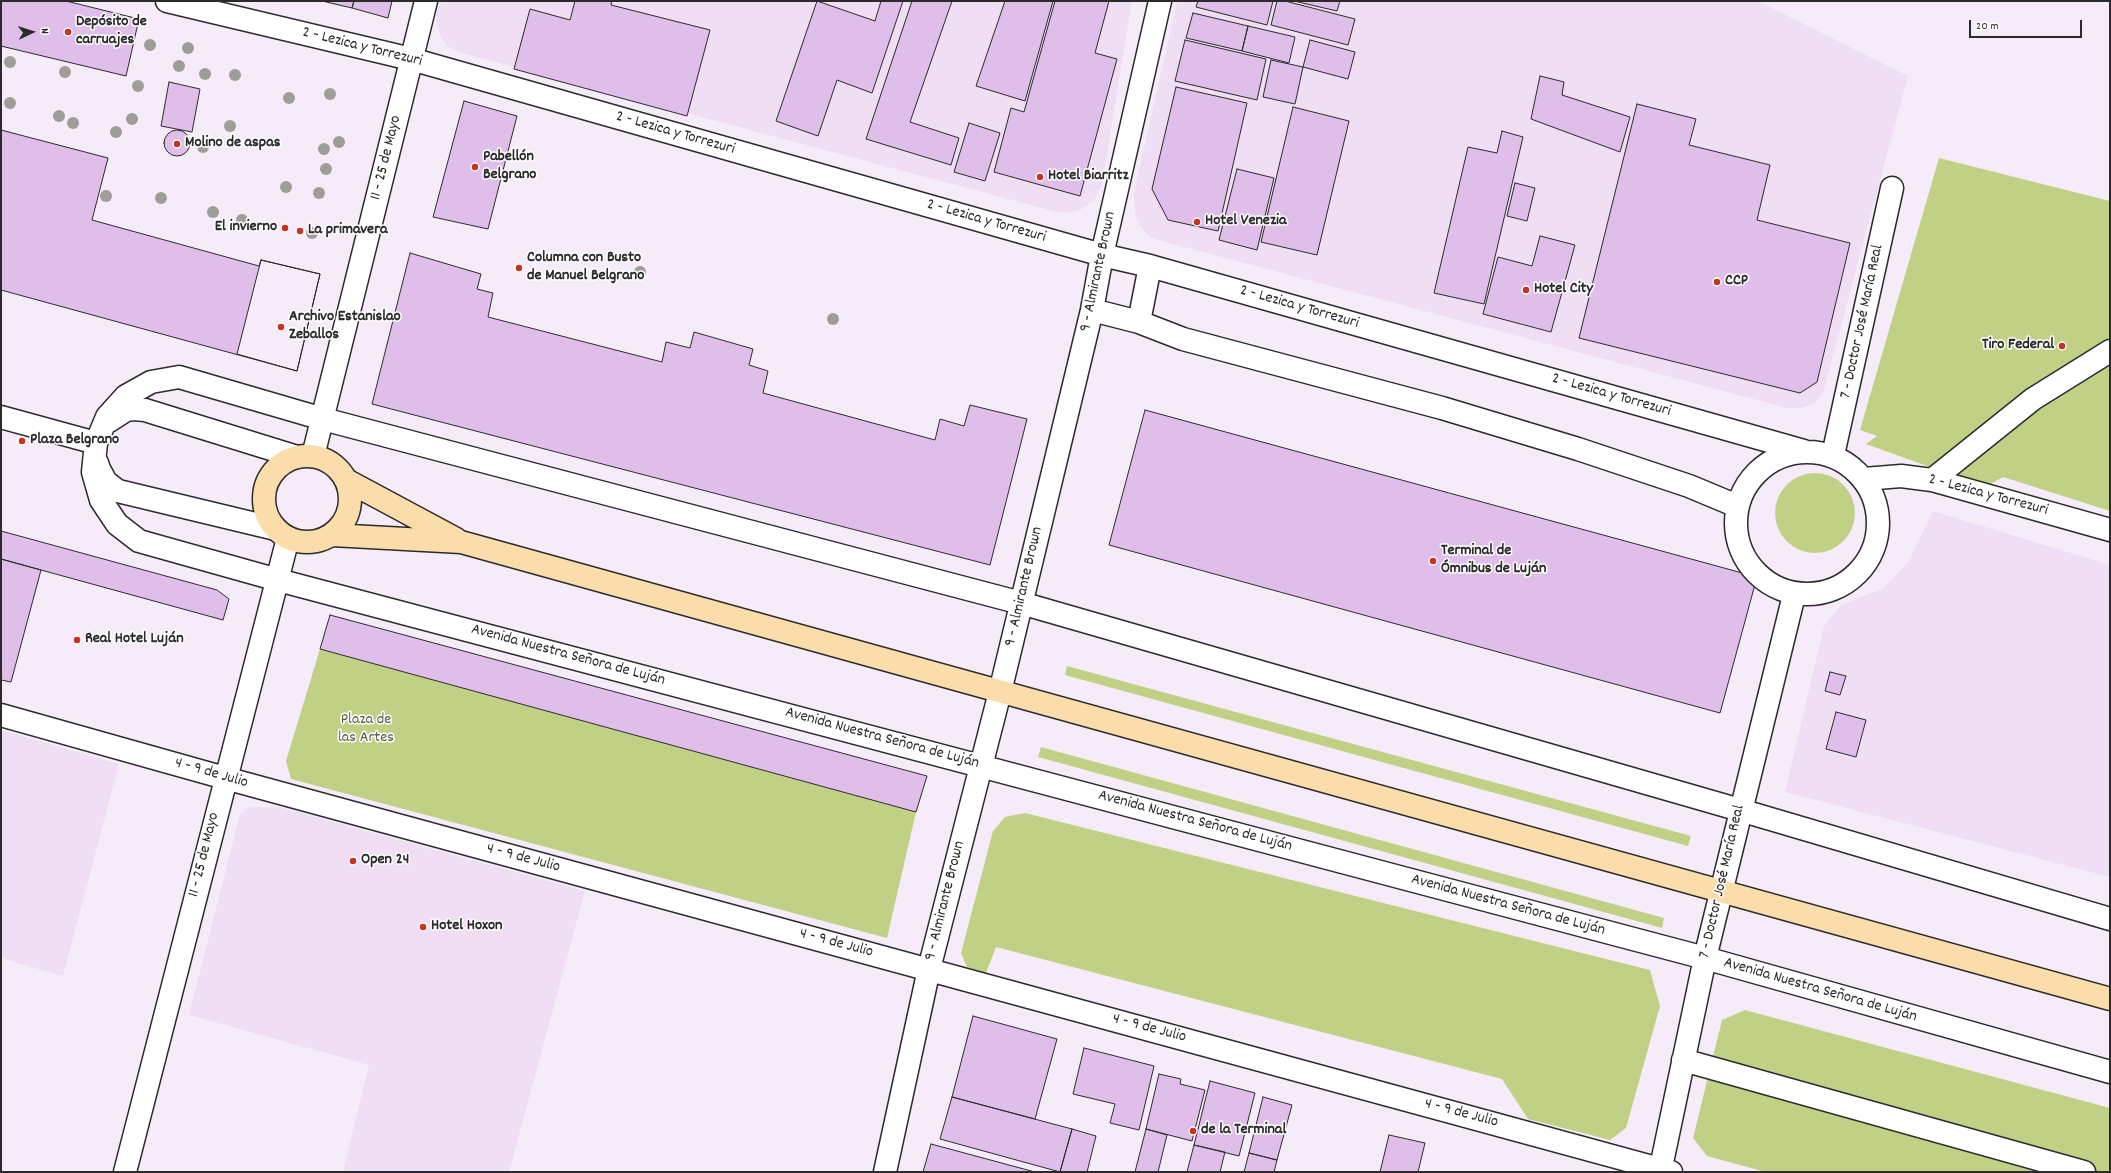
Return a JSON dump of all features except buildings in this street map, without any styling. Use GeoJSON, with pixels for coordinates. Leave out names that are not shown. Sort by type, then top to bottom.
{"type":"FeatureCollection","features":[{"type":"Feature","properties":{"kind":"main road"},"geometry":{"type":"LineString","coordinates":[[305,456],[326,460],[338,468],[346,480],[351,500],[346,520],[332,535],[318,542],[303,543],[282,534],[268,517],[264,502],[265,487],[272,474],[283,463],[305,456]]}},
{"type":"Feature","properties":{"kind":"main road"},"geometry":{"type":"LineString","coordinates":[[346,480],[461,542]]}},
{"type":"Feature","properties":{"kind":"main road"},"geometry":{"type":"LineString","coordinates":[[332,535],[461,542],[2110,999]]}},
{"type":"Feature","properties":{"kind":"street","name":"2 - Lezica y Torrezuri"},"geometry":{"type":"LineString","coordinates":[[167,1],[411,59],[1102,255],[1150,266],[1804,451]]}},
{"type":"Feature","properties":{"kind":"street","name":"11 - 25 de Mayo"},"geometry":{"type":"LineString","coordinates":[[305,456],[323,419],[426,1]]}},
{"type":"Feature","properties":{"kind":"street","name":"9 - Almirante Brown"},"geometry":{"type":"LineString","coordinates":[[885,1172],[929,969],[1000,692],[1092,310],[1102,255],[1160,1]]}},
{"type":"Feature","properties":{"kind":"street","name":"7 - Doctor José María Real"},"geometry":{"type":"LineString","coordinates":[[1833,455],[1892,188]]}},
{"type":"Feature","properties":{"kind":"street"},"geometry":{"type":"LineString","coordinates":[[1139,322],[1150,266]]}},
{"type":"Feature","properties":{"kind":"street"},"geometry":{"type":"LineString","coordinates":[[1092,310],[1139,322],[1183,339],[1442,408],[1578,449],[1689,486],[1736,506]]}},
{"type":"Feature","properties":{"kind":"street"},"geometry":{"type":"LineString","coordinates":[[1932,480],[2033,399],[2110,351]]}},
{"type":"Feature","properties":{"kind":"street"},"geometry":{"type":"LineString","coordinates":[[282,534],[118,491],[106,482],[99,469],[96,444],[107,417],[126,396],[151,382],[179,377],[323,419],[1021,604],[1740,810],[2110,919]]}},
{"type":"Feature","properties":{"kind":"street"},"geometry":{"type":"LineString","coordinates":[[96,444],[103,428],[112,417],[126,410],[134,409],[145,410],[305,456]]}},
{"type":"Feature","properties":{"kind":"street"},"geometry":{"type":"LineString","coordinates":[[1,417],[96,444]]}},
{"type":"Feature","properties":{"kind":"street","name":"Avenida Nuestra Señora de Luján"},"geometry":{"type":"LineString","coordinates":[[96,444],[93,472],[101,500],[117,524],[139,541],[278,580],[1705,958],[2110,1072]]}},
{"type":"Feature","properties":{"kind":"street"},"geometry":{"type":"LineString","coordinates":[[1804,451],[1833,455],[1850,465],[1864,479],[1878,510],[1876,545],[1858,574],[1828,592],[1794,594],[1762,580],[1741,553],[1735,530],[1736,506],[1746,485],[1761,467],[1781,455],[1804,451]]}},
{"type":"Feature","properties":{"kind":"street","name":"2 - Lezica y Torrezuri"},"geometry":{"type":"LineString","coordinates":[[1864,479],[1901,476],[1932,480],[2110,530]]}},
{"type":"Feature","properties":{"kind":"street","name":"11 - 25 de Mayo"},"geometry":{"type":"LineString","coordinates":[[125,1172],[225,778],[278,580],[282,534]]}},
{"type":"Feature","properties":{"kind":"street","name":"7 - Doctor José María Real"},"geometry":{"type":"LineString","coordinates":[[1664,1171],[1683,1060],[1705,958],[1794,594]]}},
{"type":"Feature","properties":{"kind":"street","name":"4 - 9 de Julio"},"geometry":{"type":"LineString","coordinates":[[1,715],[225,778],[929,969],[1664,1171]]}},
{"type":"Feature","properties":{"kind":"street"},"geometry":{"type":"LineString","coordinates":[[1683,1060],[2084,1172]]}},
{"type":"Feature","properties":{"kind":"shaded area"},"geometry":{"type":"Polygon","coordinates":[[[441,1],[1132,1],[1102,184],[1095,199],[1082,209],[1068,213],[1057,212],[458,52],[447,46],[440,35],[436,16],[441,1]]]}},
{"type":"Feature","properties":{"kind":"shaded area"},"geometry":{"type":"Polygon","coordinates":[[[1177,1],[1758,1],[1908,76],[1823,393],[1816,402],[1810,405],[1801,408],[1787,408],[1151,238],[1140,226],[1135,213],[1134,193],[1177,1]]]}},
{"type":"Feature","properties":{"kind":"shaded area"},"geometry":{"type":"Polygon","coordinates":[[[1933,511],[2110,565],[2110,877],[1785,792],[1824,626],[1841,605],[1884,588],[1908,562],[1933,511]]]}},
{"type":"Feature","properties":{"kind":"shaded area"},"geometry":{"type":"Polygon","coordinates":[[[1,730],[119,764],[63,976],[1,958],[1,730]]]}},
{"type":"Feature","properties":{"kind":"shaded area"},"geometry":{"type":"Polygon","coordinates":[[[250,807],[279,807],[585,891],[509,1172],[343,1172],[369,1065],[189,1015],[240,814],[250,807]]]}},
{"type":"Feature","properties":{"kind":"green space"},"geometry":{"type":"Polygon","coordinates":[[[1939,158],[2110,201],[2110,511],[2003,477],[1985,487],[1866,444],[1877,436],[1860,430],[1939,158]]]}},
{"type":"Feature","properties":{"kind":"green space"},"geometry":{"type":"Polygon","coordinates":[[[1815,473],[1830,476],[1843,485],[1852,498],[1855,513],[1852,528],[1843,541],[1830,550],[1815,553],[1800,550],[1787,541],[1778,528],[1775,513],[1778,498],[1787,485],[1800,476],[1815,473]]]}},
{"type":"Feature","properties":{"kind":"green space","name":"Plaza de las Artes"},"geometry":{"type":"Polygon","coordinates":[[[320,649],[916,812],[887,938],[291,779],[286,761],[320,649]]]}},
{"type":"Feature","properties":{"kind":"green space"},"geometry":{"type":"Polygon","coordinates":[[[1067,666],[1691,836],[1688,846],[1065,675],[1067,666]]]}},
{"type":"Feature","properties":{"kind":"green space"},"geometry":{"type":"Polygon","coordinates":[[[1041,747],[1664,918],[1662,928],[1038,757],[1041,747]]]}},
{"type":"Feature","properties":{"kind":"green space"},"geometry":{"type":"Polygon","coordinates":[[[1025,813],[1650,970],[1660,1006],[1626,1128],[1610,1140],[1528,1119],[1502,1079],[996,947],[986,973],[967,967],[961,953],[993,831],[1005,817],[1025,813]]]}},
{"type":"Feature","properties":{"kind":"green space"},"geometry":{"type":"Polygon","coordinates":[[[1745,1010],[2110,1108],[2110,1172],[1766,1172],[1707,1156],[1693,1138],[1722,1020],[1745,1010]]]}},
{"type":"Feature","properties":{"kind":"place","name":"Depósito de carruajes"},"geometry":{"type":"Point","coordinates":[68,32]}},
{"type":"Feature","properties":{"kind":"place","name":"Molino de aspas"},"geometry":{"type":"Point","coordinates":[177,144]}},
{"type":"Feature","properties":{"kind":"place","name":"Pabellón Belgrano"},"geometry":{"type":"Point","coordinates":[475,167]}},
{"type":"Feature","properties":{"kind":"place","name":"Hotel Biarritz"},"geometry":{"type":"Point","coordinates":[1040,177]}},
{"type":"Feature","properties":{"kind":"place","name":"Hotel Venezia"},"geometry":{"type":"Point","coordinates":[1197,222]}},
{"type":"Feature","properties":{"kind":"place","name":"El invierno"},"geometry":{"type":"Point","coordinates":[285,228]}},
{"type":"Feature","properties":{"kind":"place","name":"La primavera"},"geometry":{"type":"Point","coordinates":[300,231]}},
{"type":"Feature","properties":{"kind":"place","name":"Columna con Busto de Manuel Belgrano"},"geometry":{"type":"Point","coordinates":[519,268]}},
{"type":"Feature","properties":{"kind":"place","name":"CCP"},"geometry":{"type":"Point","coordinates":[1717,282]}},
{"type":"Feature","properties":{"kind":"place","name":"Hotel City"},"geometry":{"type":"Point","coordinates":[1526,290]}},
{"type":"Feature","properties":{"kind":"place","name":"Archivo Estanislao Zeballos"},"geometry":{"type":"Point","coordinates":[281,327]}},
{"type":"Feature","properties":{"kind":"place","name":"Tiro Federal"},"geometry":{"type":"Point","coordinates":[2062,346]}},
{"type":"Feature","properties":{"kind":"place","name":"Plaza Belgrano"},"geometry":{"type":"Point","coordinates":[22,441]}},
{"type":"Feature","properties":{"kind":"place","name":"Terminal de Ómnibus de Luján"},"geometry":{"type":"Point","coordinates":[1433,561]}},
{"type":"Feature","properties":{"kind":"place","name":"Real Hotel Luján"},"geometry":{"type":"Point","coordinates":[77,640]}},
{"type":"Feature","properties":{"kind":"place","name":"Open 24"},"geometry":{"type":"Point","coordinates":[353,861]}},
{"type":"Feature","properties":{"kind":"place","name":"Hotel Hoxon"},"geometry":{"type":"Point","coordinates":[423,927]}},
{"type":"Feature","properties":{"kind":"place","name":"de la Terminal"},"geometry":{"type":"Point","coordinates":[1193,1131]}}]}
